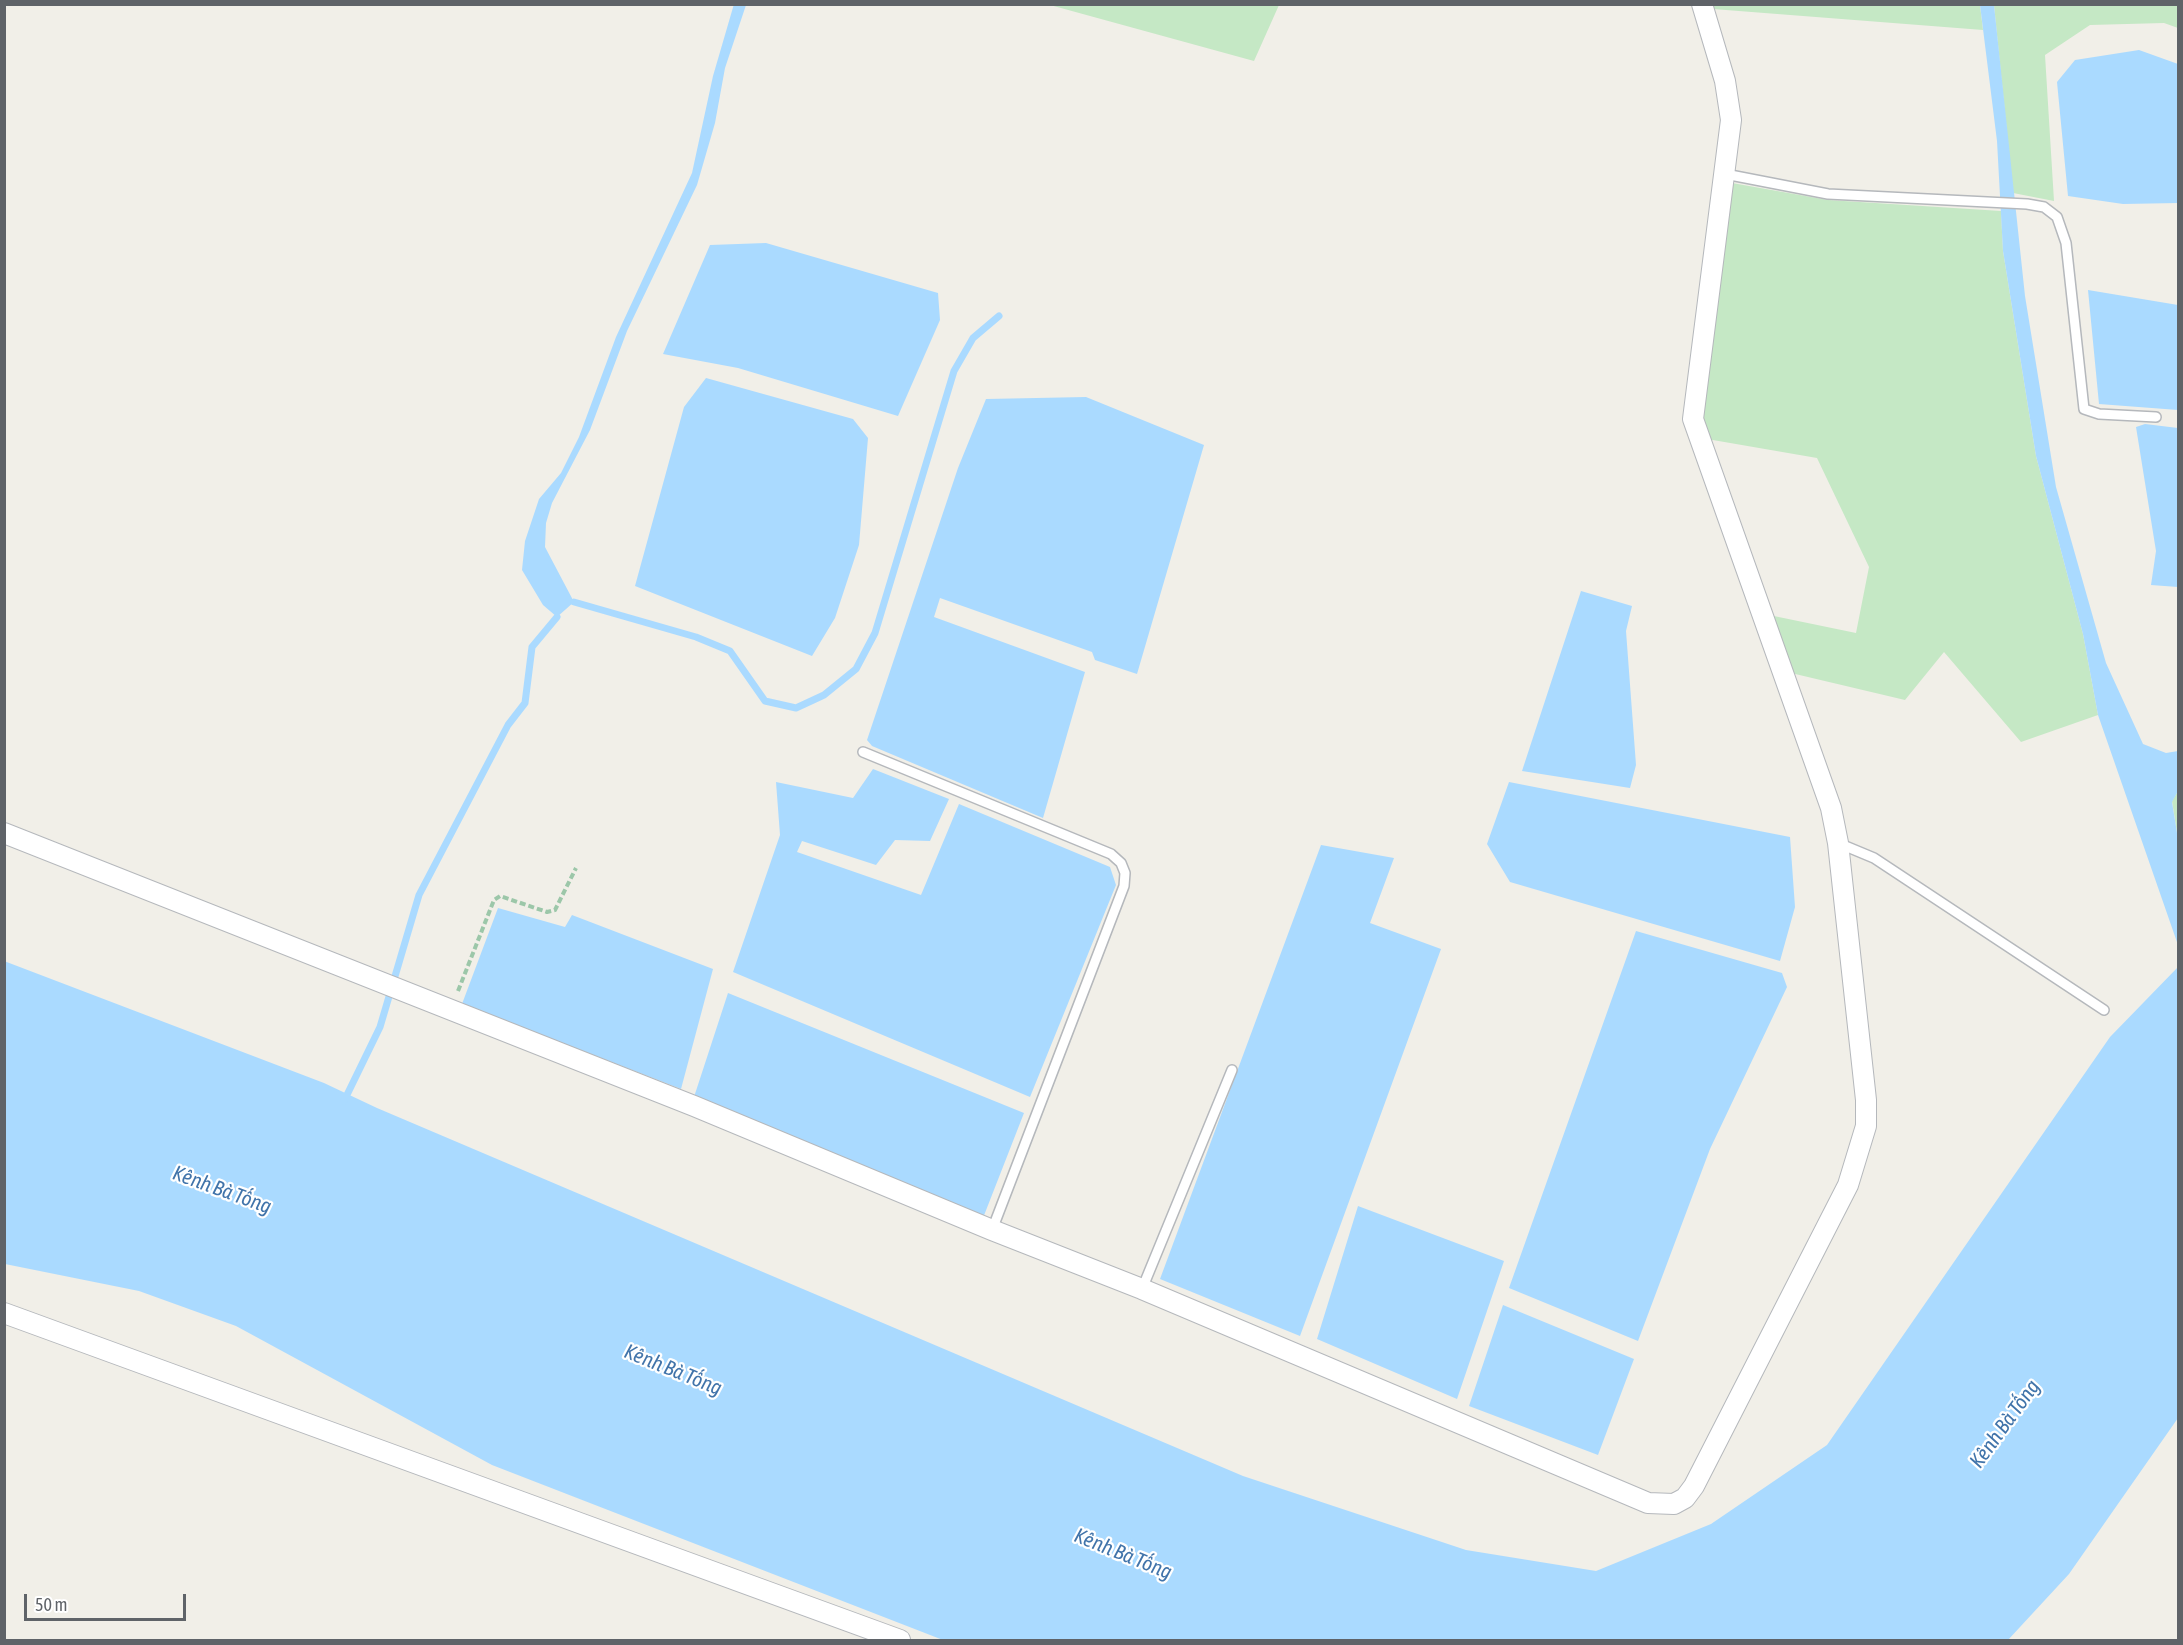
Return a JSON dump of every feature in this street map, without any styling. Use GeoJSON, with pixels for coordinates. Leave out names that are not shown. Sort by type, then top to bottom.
{"type":"FeatureCollection","features":[{"type":"Feature","properties":{"kind":"street"},"geometry":{"type":"LineString","coordinates":[[4,833],[450,1011],[683,1101],[992,1230],[1142,1289],[1648,1503],[1674,1504],[1685,1498],[1698,1479],[1848,1185],[1862,1146],[1866,1126],[1866,1100],[1838,843],[1831,808],[1693,419],[1731,120],[1729,99],[1716,46],[1702,4]]}},
{"type":"Feature","properties":{"kind":"street"},"geometry":{"type":"LineString","coordinates":[[4,1313],[900,1641]]}},
{"type":"Feature","properties":{"kind":"lane"},"geometry":{"type":"LineString","coordinates":[[1725,174],[1828,194],[2027,204],[2044,207],[2058,217],[2066,243],[2084,409],[2099,414],[2156,417]]}},
{"type":"Feature","properties":{"kind":"lane"},"geometry":{"type":"LineString","coordinates":[[862,752],[1111,854],[1121,862],[1125,873],[1124,886],[992,1230]]}},
{"type":"Feature","properties":{"kind":"lane"},"geometry":{"type":"LineString","coordinates":[[1838,843],[1874,858],[2104,1010]]}},
{"type":"Feature","properties":{"kind":"lane"},"geometry":{"type":"LineString","coordinates":[[1142,1289],[1232,1070]]}},
{"type":"Feature","properties":{"kind":"path"},"geometry":{"type":"LineString","coordinates":[[450,1011],[494,900],[500,896],[547,912],[555,910],[576,868]]}},
{"type":"Feature","properties":{"kind":"green space"},"geometry":{"type":"Polygon","coordinates":[[[1050,5],[1279,5],[1254,61],[1050,5]]]}},
{"type":"Feature","properties":{"kind":"green space"},"geometry":{"type":"Polygon","coordinates":[[[1712,5],[1980,5],[1983,30],[1713,9],[1712,5]]]}},
{"type":"Feature","properties":{"kind":"green space"},"geometry":{"type":"Polygon","coordinates":[[[1994,5],[2178,5],[2178,28],[2164,23],[2090,25],[2045,55],[2054,201],[2013,193],[1994,5]]]}},
{"type":"Feature","properties":{"kind":"green space"},"geometry":{"type":"Polygon","coordinates":[[[1732,183],[1828,200],[2001,211],[2003,251],[2036,456],[2083,634],[2098,715],[2021,742],[1944,652],[1905,700],[1791,673],[1769,615],[1856,633],[1869,567],[1817,458],[1707,439],[1703,418],[1732,183]]]}},
{"type":"Feature","properties":{"kind":"green space"},"geometry":{"type":"Polygon","coordinates":[[[2178,791],[2178,839],[2172,801],[2178,791]]]}},
{"type":"Feature","properties":{"kind":"water"},"geometry":{"type":"Polygon","coordinates":[[[734,4],[746,5],[725,68],[715,123],[697,185],[627,331],[590,430],[552,503],[546,523],[545,547],[574,602],[557,617],[543,605],[522,570],[525,541],[539,499],[561,473],[579,437],[616,337],[692,173],[713,76],[734,4]]]}},
{"type":"Feature","properties":{"kind":"water"},"geometry":{"type":"Polygon","coordinates":[[[1980,5],[1994,5],[2025,296],[2056,487],[2106,663],[2143,744],[2166,753],[2178,751],[2178,791],[2172,802],[2178,839],[2178,945],[2098,715],[2083,634],[2036,456],[2003,251],[1997,141],[1980,5]]]}},
{"type":"Feature","properties":{"kind":"water"},"geometry":{"type":"Polygon","coordinates":[[[2139,50],[2178,64],[2178,203],[2123,204],[2068,196],[2057,82],[2075,60],[2139,50]]]}},
{"type":"Feature","properties":{"kind":"water"},"geometry":{"type":"Polygon","coordinates":[[[766,243],[938,293],[940,320],[898,416],[738,368],[663,354],[710,245],[766,243]]]}},
{"type":"Feature","properties":{"kind":"water"},"geometry":{"type":"Polygon","coordinates":[[[2088,290],[2178,305],[2178,410],[2099,404],[2088,290]]]}},
{"type":"Feature","properties":{"kind":"water"},"geometry":{"type":"Polygon","coordinates":[[[706,378],[853,419],[868,438],[859,545],[835,618],[812,656],[635,586],[684,407],[706,378]]]}},
{"type":"Feature","properties":{"kind":"water"},"geometry":{"type":"Polygon","coordinates":[[[1086,397],[1204,445],[1137,674],[1095,660],[1092,652],[940,598],[934,617],[1085,672],[1043,818],[872,746],[867,740],[958,468],[986,399],[1086,397]]]}},
{"type":"Feature","properties":{"kind":"water"},"geometry":{"type":"Polygon","coordinates":[[[2145,424],[2178,428],[2178,587],[2151,585],[2156,551],[2136,427],[2145,424]]]}},
{"type":"Feature","properties":{"kind":"water"},"geometry":{"type":"Polygon","coordinates":[[[1581,591],[1632,606],[1626,631],[1636,765],[1630,788],[1522,771],[1581,591]]]}},
{"type":"Feature","properties":{"kind":"water"},"geometry":{"type":"Polygon","coordinates":[[[873,769],[949,799],[930,841],[895,840],[876,865],[802,841],[797,852],[921,895],[959,804],[1110,867],[1116,885],[1030,1097],[733,972],[780,835],[776,782],[853,798],[873,769]]]}},
{"type":"Feature","properties":{"kind":"water"},"geometry":{"type":"Polygon","coordinates":[[[1509,782],[1790,837],[1795,907],[1780,961],[1510,882],[1487,844],[1509,782]]]}},
{"type":"Feature","properties":{"kind":"water"},"geometry":{"type":"Polygon","coordinates":[[[1321,845],[1394,858],[1370,923],[1441,949],[1300,1336],[1160,1279],[1321,845]]]}},
{"type":"Feature","properties":{"kind":"water"},"geometry":{"type":"Polygon","coordinates":[[[498,908],[565,927],[572,915],[713,969],[681,1089],[462,1004],[498,908]]]}},
{"type":"Feature","properties":{"kind":"water"},"geometry":{"type":"Polygon","coordinates":[[[1636,931],[1782,973],[1787,987],[1710,1149],[1638,1341],[1509,1288],[1636,931]]]}},
{"type":"Feature","properties":{"kind":"water","name":"Kênh Bà Tống"},"geometry":{"type":"Polygon","coordinates":[[[4,961],[324,1083],[377,1108],[1243,1476],[1466,1550],[1596,1571],[1711,1524],[1827,1445],[2110,1037],[2178,967],[2178,1418],[2069,1574],[2008,1640],[943,1640],[492,1465],[236,1326],[139,1291],[5,1264],[4,961]]]}},
{"type":"Feature","properties":{"kind":"water"},"geometry":{"type":"Polygon","coordinates":[[[728,993],[1024,1113],[983,1218],[694,1097],[728,993]]]}},
{"type":"Feature","properties":{"kind":"water"},"geometry":{"type":"Polygon","coordinates":[[[1358,1206],[1504,1261],[1457,1399],[1317,1339],[1358,1206]]]}},
{"type":"Feature","properties":{"kind":"water"},"geometry":{"type":"Polygon","coordinates":[[[1503,1305],[1634,1359],[1598,1455],[1469,1406],[1503,1305]]]}},
{"type":"Feature","properties":{"kind":"waterway"},"geometry":{"type":"LineString","coordinates":[[574,602],[696,637],[730,651],[765,701],[796,708],[824,695],[856,669],[875,633],[954,371],[973,338],[999,316]]}},
{"type":"Feature","properties":{"kind":"waterway"},"geometry":{"type":"LineString","coordinates":[[344,1101],[380,1027],[419,895],[508,725],[525,703],[532,647],[557,617]]}}]}
